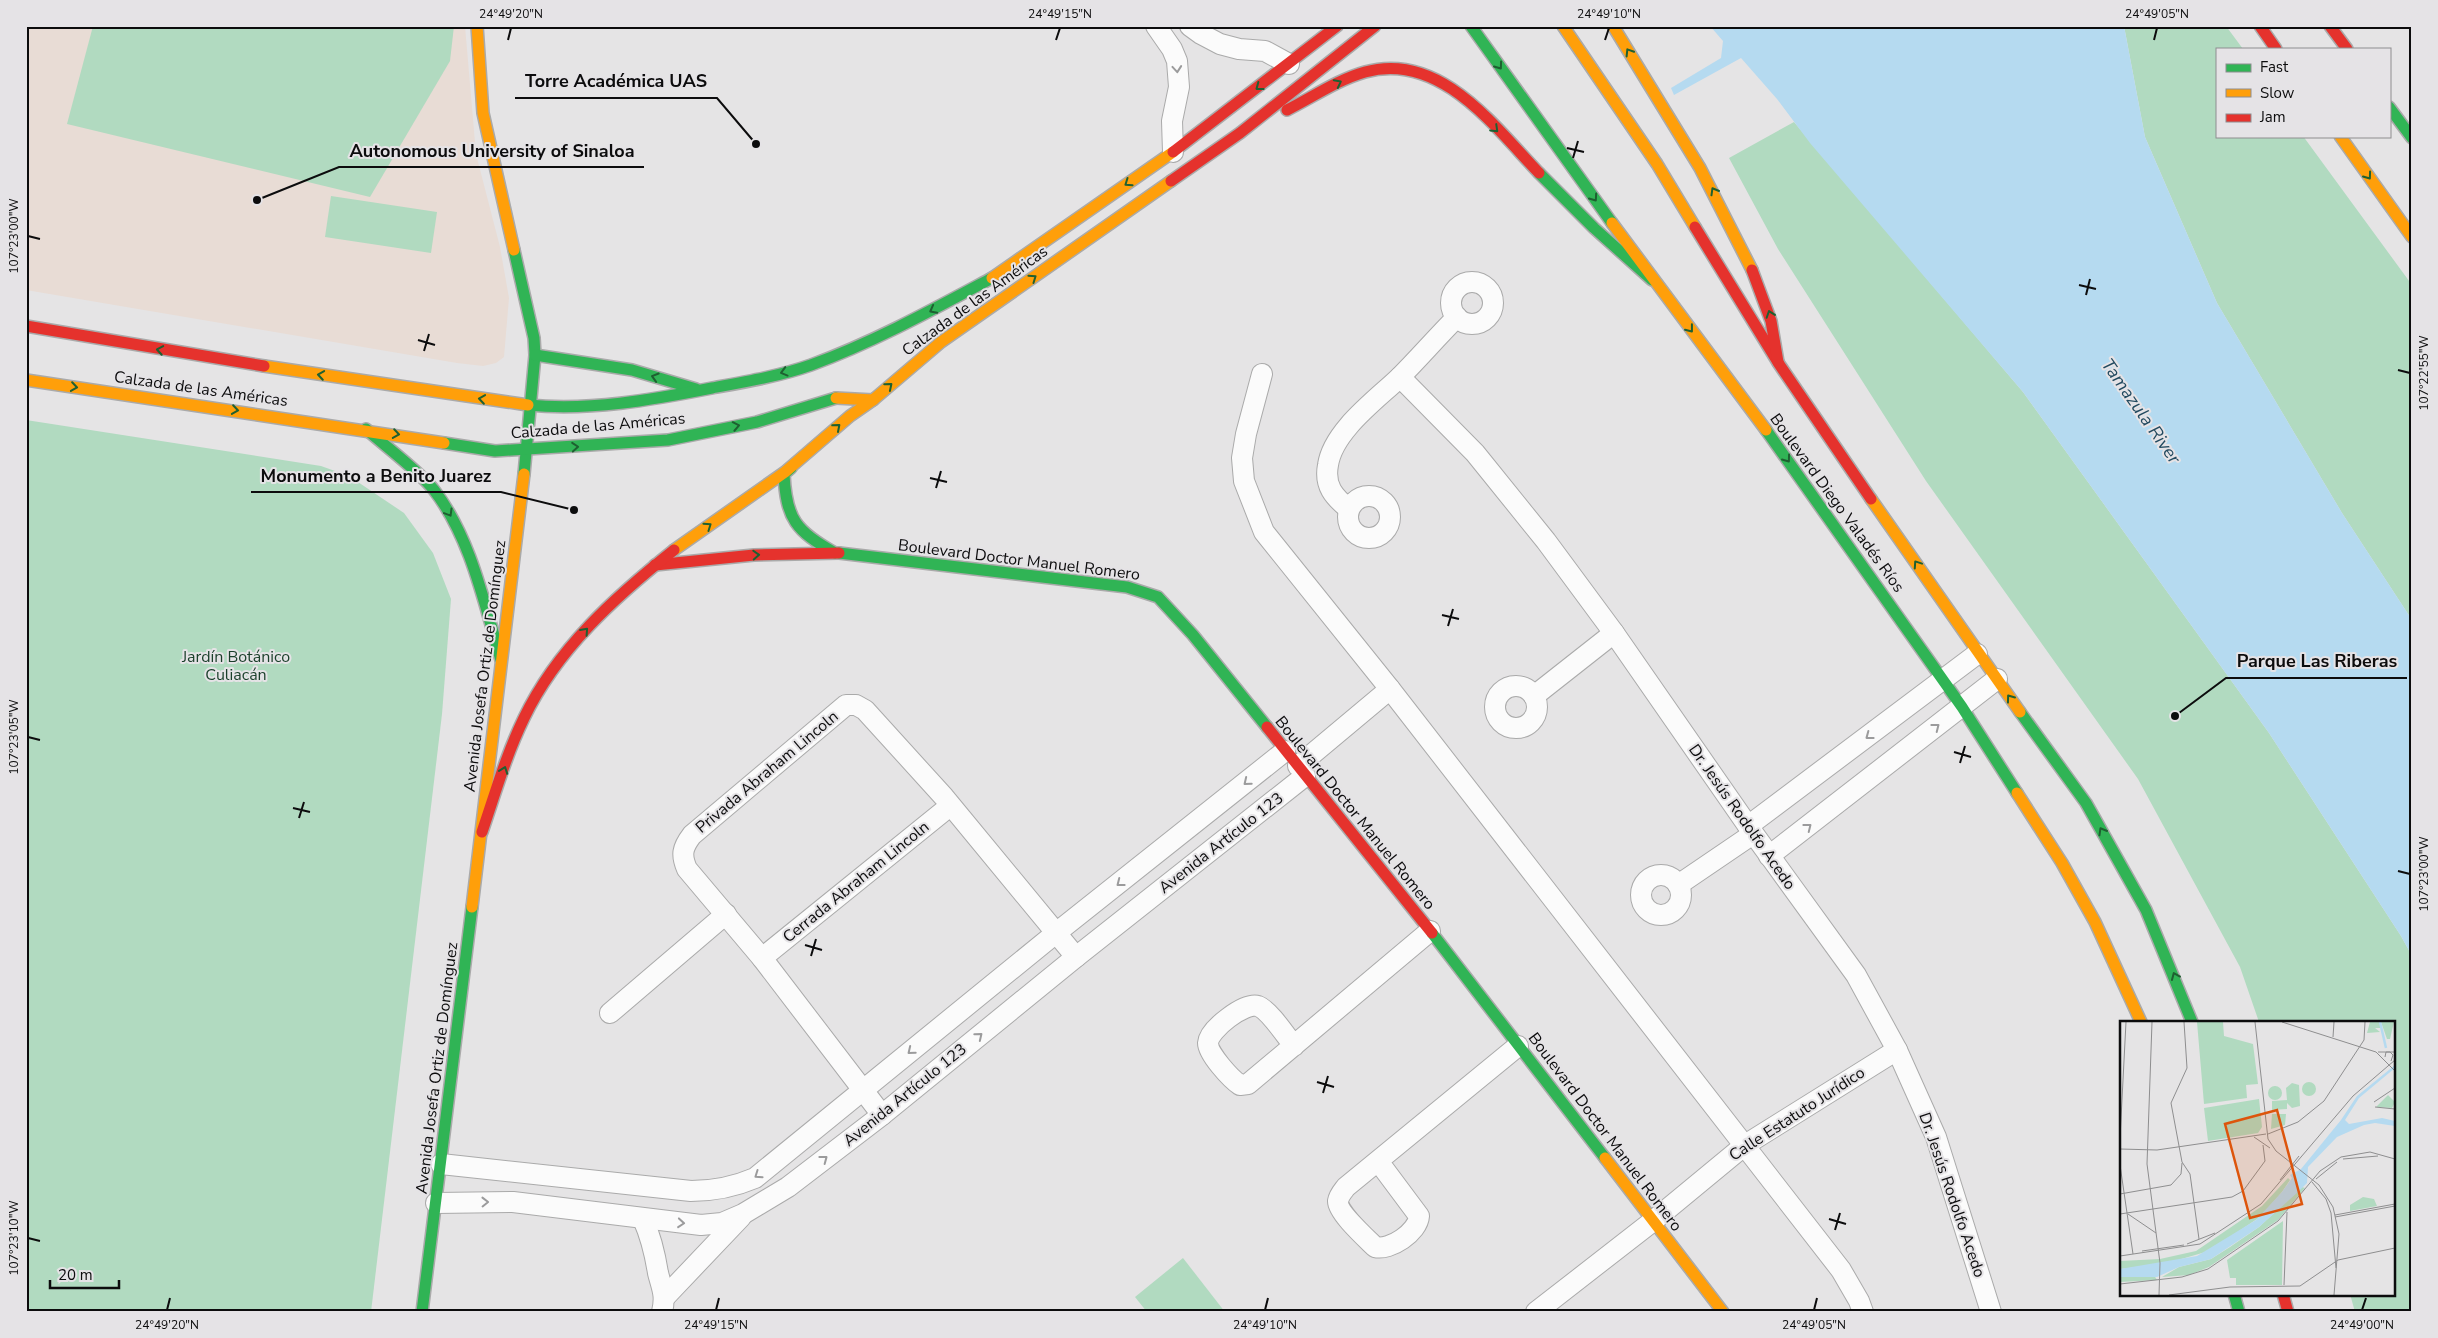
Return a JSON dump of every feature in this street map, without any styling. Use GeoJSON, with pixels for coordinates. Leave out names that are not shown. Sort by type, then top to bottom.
{"type":"FeatureCollection","features":[{"type":"Feature","properties":{"kind":"main road","name":"Avenida Josefa Ortiz de Domínguez"},"geometry":{"type":"LineString","coordinates":[[422,1312],[482,832],[535,356],[534,338],[483,113],[477,26]]}},
{"type":"Feature","properties":{"kind":"main road","name":"Calzada de las Américas"},"geometry":{"type":"LineString","coordinates":[[26,326],[194,356],[530,405],[579,406],[638,402],[750,381],[811,365],[922,316],[997,275],[1173,152],[1294,61],[1337,26]]}},
{"type":"Feature","properties":{"kind":"main road","name":"Calzada de las Américas"},"geometry":{"type":"LineString","coordinates":[[26,380],[495,451],[668,440],[757,422],[839,397],[873,400],[941,342],[1240,133],[1375,26]]}},
{"type":"Feature","properties":{"kind":"main road","name":"Boulevard Diego Valadés Ríos"},"geometry":{"type":"LineString","coordinates":[[1471,26],[1652,280],[1735,388],[1860,560],[1962,707],[2062,863],[2095,922],[2141,1021]]}},
{"type":"Feature","properties":{"kind":"main road","name":"Boulevard Diego Valadés Ríos"},"geometry":{"type":"LineString","coordinates":[[1564,26],[1657,164],[1778,362],[1977,654],[2086,803],[2146,910],[2192,1021]]}},
{"type":"Feature","properties":{"kind":"main road"},"geometry":{"type":"LineString","coordinates":[[1613,26],[1718,198],[1736,234],[1770,312],[1777,342],[1778,362]]}},
{"type":"Feature","properties":{"kind":"main road"},"geometry":{"type":"LineString","coordinates":[[2260,26],[2275,48]]}},
{"type":"Feature","properties":{"kind":"main road"},"geometry":{"type":"LineString","coordinates":[[2330,26],[2346,48]]}},
{"type":"Feature","properties":{"kind":"main road"},"geometry":{"type":"LineString","coordinates":[[1240,133],[1357,74],[1392,68],[1421,73],[1441,81],[1480,114],[1600,237],[1652,280]]}},
{"type":"Feature","properties":{"kind":"main road"},"geometry":{"type":"LineString","coordinates":[[2390,108],[2412,138]]}},
{"type":"Feature","properties":{"kind":"main road"},"geometry":{"type":"LineString","coordinates":[[2341,138],[2412,236]]}},
{"type":"Feature","properties":{"kind":"main road"},"geometry":{"type":"LineString","coordinates":[[535,356],[632,370],[702,390]]}},
{"type":"Feature","properties":{"kind":"main road"},"geometry":{"type":"LineString","coordinates":[[482,832],[516,738],[532,702],[572,645],[606,606],[656,565],[790,468],[860,408],[873,400]]}},
{"type":"Feature","properties":{"kind":"main road"},"geometry":{"type":"LineString","coordinates":[[366,430],[433,489],[448,511],[472,561],[501,660]]}},
{"type":"Feature","properties":{"kind":"main road","name":"Boulevard Doctor Manuel Romero"},"geometry":{"type":"LineString","coordinates":[[790,468],[784,474],[785,501],[793,522],[805,536],[834,553]]}},
{"type":"Feature","properties":{"kind":"main road","name":"Boulevard Doctor Manuel Romero"},"geometry":{"type":"LineString","coordinates":[[656,565],[754,555],[834,553],[1127,587],[1158,597],[1193,635],[1430,931],[1723,1312]]}},
{"type":"Feature","properties":{"kind":"main road"},"geometry":{"type":"LineString","coordinates":[[2235,1296],[2239,1312]]}},
{"type":"Feature","properties":{"kind":"main road"},"geometry":{"type":"LineString","coordinates":[[2284,1296],[2288,1312]]}},
{"type":"Feature","properties":{"kind":"street"},"geometry":{"type":"LineString","coordinates":[[1156,26],[1172,49],[1177,62],[1179,87],[1172,120],[1173,152]]}},
{"type":"Feature","properties":{"kind":"street"},"geometry":{"type":"LineString","coordinates":[[1190,26],[1220,44],[1239,49],[1265,51],[1294,61]]}},
{"type":"Feature","properties":{"kind":"street"},"geometry":{"type":"LineString","coordinates":[[1349,509],[1329,489],[1327,465],[1330,456],[1348,427],[1400,377],[1456,317]]}},
{"type":"Feature","properties":{"kind":"street"},"geometry":{"type":"LineString","coordinates":[[1262,374],[1246,434],[1242,458],[1244,481],[1252,506],[1264,532],[1390,689],[1841,1270],[1859,1301],[1863,1312]]}},
{"type":"Feature","properties":{"kind":"street","name":"Dr. Jesús Rodolfo Acedo"},"geometry":{"type":"LineString","coordinates":[[1400,377],[1474,453],[1546,541],[1614,633],[1750,830],[1856,976],[1897,1050],[1936,1137],[1991,1312]]}},
{"type":"Feature","properties":{"kind":"street"},"geometry":{"type":"LineString","coordinates":[[1534,696],[1614,633]]}},
{"type":"Feature","properties":{"kind":"street"},"geometry":{"type":"LineString","coordinates":[[1678,884],[1977,654]]}},
{"type":"Feature","properties":{"kind":"street"},"geometry":{"type":"LineString","coordinates":[[1770,856],[1997,679]]}},
{"type":"Feature","properties":{"kind":"street"},"geometry":{"type":"LineString","coordinates":[[1296,765],[1390,689]]}},
{"type":"Feature","properties":{"kind":"street","name":"Privada Abraham Lincoln"},"geometry":{"type":"LineString","coordinates":[[882,1115],[762,958],[687,869],[682,858],[684,845],[692,835],[846,705],[856,705],[866,710],[950,806],[1076,957]]}},
{"type":"Feature","properties":{"kind":"street","name":"Avenida Artículo 123"},"geometry":{"type":"LineString","coordinates":[[441,1164],[691,1191],[713,1191],[738,1185],[755,1178],[1056,933],[1296,765]]}},
{"type":"Feature","properties":{"kind":"street","name":"Avenida Artículo 123"},"geometry":{"type":"LineString","coordinates":[[436,1204],[512,1202],[701,1225],[722,1223],[743,1214],[788,1187],[882,1115],[1076,957],[1296,765]]}},
{"type":"Feature","properties":{"kind":"street","name":"Cerrada Abraham Lincoln"},"geometry":{"type":"LineString","coordinates":[[762,958],[950,806]]}},
{"type":"Feature","properties":{"kind":"street"},"geometry":{"type":"LineString","coordinates":[[610,1013],[726,914]]}},
{"type":"Feature","properties":{"kind":"street"},"geometry":{"type":"LineString","coordinates":[[1294,1046],[1264,1010],[1254,1006],[1244,1006],[1214,1030],[1208,1042],[1216,1059],[1234,1080],[1240,1085],[1248,1084],[1294,1046],[1430,931]]}},
{"type":"Feature","properties":{"kind":"street"},"geometry":{"type":"LineString","coordinates":[[1378,1161],[1418,1216],[1416,1226],[1392,1246],[1381,1248],[1375,1247],[1341,1210],[1338,1201],[1340,1193],[1346,1187],[1518,1046]]}},
{"type":"Feature","properties":{"kind":"street","name":"Calle Estatuto Jurídico"},"geometry":{"type":"LineString","coordinates":[[1536,1312],[1653,1221],[1745,1145],[1897,1050]]}},
{"type":"Feature","properties":{"kind":"street"},"geometry":{"type":"LineString","coordinates":[[664,1305],[743,1214]]}},
{"type":"Feature","properties":{"kind":"street"},"geometry":{"type":"LineString","coordinates":[[643,1219],[657,1258],[664,1305]]}},
{"type":"Feature","properties":{"kind":"shaded area"},"geometry":{"type":"Polygon","coordinates":[[[26,26],[465,26],[476,154],[500,247],[509,298],[504,357],[496,363],[483,366],[457,363],[26,290],[26,26]]]}},
{"type":"Feature","properties":{"kind":"green space"},"geometry":{"type":"Polygon","coordinates":[[[93,26],[454,26],[450,61],[370,197],[67,124],[93,26]]]}},
{"type":"Feature","properties":{"kind":"green space"},"geometry":{"type":"Polygon","coordinates":[[[2124,26],[2226,26],[2242,48],[2216,48],[2216,138],[2304,138],[2412,285],[2412,620],[2342,513],[2217,303],[2145,137],[2124,26]]]}},
{"type":"Feature","properties":{"kind":"green space"},"geometry":{"type":"Polygon","coordinates":[[[1794,122],[2023,392],[2269,733],[2401,936],[2412,956],[2412,1312],[2355,1312],[2351,1296],[2396,1296],[2396,1021],[2259,1021],[2240,967],[2138,779],[1926,481],[1778,249],[1729,158],[1794,122]]]}},
{"type":"Feature","properties":{"kind":"green space"},"geometry":{"type":"Polygon","coordinates":[[[331,196],[437,212],[431,253],[325,237],[331,196]]]}},
{"type":"Feature","properties":{"kind":"green space","name":"Jardín Botánico Culiacán"},"geometry":{"type":"Polygon","coordinates":[[[26,420],[321,466],[349,476],[404,513],[433,553],[451,599],[442,714],[371,1312],[26,1312],[26,420]]]}},
{"type":"Feature","properties":{"kind":"green space"},"geometry":{"type":"Polygon","coordinates":[[[1183,1258],[1225,1312],[1147,1312],[1135,1297],[1183,1258]]]}},
{"type":"Feature","properties":{"kind":"water","name":"Tamazula River"},"geometry":{"type":"Polygon","coordinates":[[[1710,26],[2124,26],[2145,137],[2217,303],[2342,513],[2412,620],[2412,956],[2401,936],[2269,733],[2023,392],[1810,143],[1777,99],[1741,58],[1674,95],[1671,88],[1721,58],[1723,41],[1710,26]]]}},
{"type":"Feature","properties":{"kind":"traffic: fast"},"geometry":{"type":"LineString","coordinates":[[1471,26],[1612,223]]}},
{"type":"Feature","properties":{"kind":"traffic: fast"},"geometry":{"type":"LineString","coordinates":[[2390,108],[2412,138]]}},
{"type":"Feature","properties":{"kind":"traffic: fast"},"geometry":{"type":"LineString","coordinates":[[1539,173],[1594,228],[1652,280]]}},
{"type":"Feature","properties":{"kind":"traffic: fast"},"geometry":{"type":"LineString","coordinates":[[514,250],[534,338],[535,355],[524,474]]}},
{"type":"Feature","properties":{"kind":"traffic: fast"},"geometry":{"type":"LineString","coordinates":[[528,405],[574,407],[620,403],[750,381],[787,372],[811,365],[881,336],[992,278]]}},
{"type":"Feature","properties":{"kind":"traffic: fast"},"geometry":{"type":"LineString","coordinates":[[535,355],[632,370],[696,389]]}},
{"type":"Feature","properties":{"kind":"traffic: fast"},"geometry":{"type":"LineString","coordinates":[[444,443],[495,451],[668,440],[757,422],[836,398]]}},
{"type":"Feature","properties":{"kind":"traffic: fast"},"geometry":{"type":"LineString","coordinates":[[366,429],[420,475],[434,490],[447,509],[458,529],[475,572],[501,660]]}},
{"type":"Feature","properties":{"kind":"traffic: fast"},"geometry":{"type":"LineString","coordinates":[[1766,430],[1962,707],[2017,793]]}},
{"type":"Feature","properties":{"kind":"traffic: fast"},"geometry":{"type":"LineString","coordinates":[[791,468],[784,474],[787,502],[791,513],[802,530],[835,553]]}},
{"type":"Feature","properties":{"kind":"traffic: fast"},"geometry":{"type":"LineString","coordinates":[[839,553],[1127,587],[1158,597],[1193,635],[1267,727]]}},
{"type":"Feature","properties":{"kind":"traffic: fast"},"geometry":{"type":"LineString","coordinates":[[2020,712],[2086,803],[2146,910],[2192,1021]]}},
{"type":"Feature","properties":{"kind":"traffic: fast"},"geometry":{"type":"LineString","coordinates":[[422,1312],[472,907]]}},
{"type":"Feature","properties":{"kind":"traffic: fast"},"geometry":{"type":"LineString","coordinates":[[1432,933],[1605,1158]]}},
{"type":"Feature","properties":{"kind":"traffic: fast"},"geometry":{"type":"LineString","coordinates":[[2235,1296],[2239,1312]]}},
{"type":"Feature","properties":{"kind":"traffic: slow"},"geometry":{"type":"LineString","coordinates":[[477,26],[483,113],[514,250]]}},
{"type":"Feature","properties":{"kind":"traffic: slow"},"geometry":{"type":"LineString","coordinates":[[1563,26],[1657,164],[1695,227]]}},
{"type":"Feature","properties":{"kind":"traffic: slow"},"geometry":{"type":"LineString","coordinates":[[1613,26],[1700,168],[1752,270]]}},
{"type":"Feature","properties":{"kind":"traffic: slow"},"geometry":{"type":"LineString","coordinates":[[2341,138],[2412,237]]}},
{"type":"Feature","properties":{"kind":"traffic: slow"},"geometry":{"type":"LineString","coordinates":[[992,278],[1173,152]]}},
{"type":"Feature","properties":{"kind":"traffic: slow"},"geometry":{"type":"LineString","coordinates":[[836,398],[873,400],[941,342],[1171,181]]}},
{"type":"Feature","properties":{"kind":"traffic: slow"},"geometry":{"type":"LineString","coordinates":[[1612,223],[1766,430]]}},
{"type":"Feature","properties":{"kind":"traffic: slow"},"geometry":{"type":"LineString","coordinates":[[264,366],[528,405]]}},
{"type":"Feature","properties":{"kind":"traffic: slow"},"geometry":{"type":"LineString","coordinates":[[26,380],[444,443]]}},
{"type":"Feature","properties":{"kind":"traffic: slow"},"geometry":{"type":"LineString","coordinates":[[674,550],[785,472],[850,416],[873,400]]}},
{"type":"Feature","properties":{"kind":"traffic: slow"},"geometry":{"type":"LineString","coordinates":[[472,907],[524,474]]}},
{"type":"Feature","properties":{"kind":"traffic: slow"},"geometry":{"type":"LineString","coordinates":[[1871,499],[2020,712]]}},
{"type":"Feature","properties":{"kind":"traffic: slow"},"geometry":{"type":"LineString","coordinates":[[2017,793],[2062,863],[2095,922],[2141,1021]]}},
{"type":"Feature","properties":{"kind":"traffic: slow"},"geometry":{"type":"LineString","coordinates":[[1605,1158],[1723,1312]]}},
{"type":"Feature","properties":{"kind":"traffic: jam"},"geometry":{"type":"LineString","coordinates":[[1173,152],[1337,26]]}},
{"type":"Feature","properties":{"kind":"traffic: jam"},"geometry":{"type":"LineString","coordinates":[[1171,181],[1240,133],[1375,26]]}},
{"type":"Feature","properties":{"kind":"traffic: jam"},"geometry":{"type":"LineString","coordinates":[[2260,26],[2275,48]]}},
{"type":"Feature","properties":{"kind":"traffic: jam"},"geometry":{"type":"LineString","coordinates":[[2330,26],[2346,48]]}},
{"type":"Feature","properties":{"kind":"traffic: jam"},"geometry":{"type":"LineString","coordinates":[[1287,110],[1335,84],[1365,72],[1392,68],[1418,72],[1441,82],[1463,97],[1484,115],[1539,173]]}},
{"type":"Feature","properties":{"kind":"traffic: jam"},"geometry":{"type":"LineString","coordinates":[[1695,227],[1779,364],[1871,499]]}},
{"type":"Feature","properties":{"kind":"traffic: jam"},"geometry":{"type":"LineString","coordinates":[[1752,270],[1771,321],[1778,362]]}},
{"type":"Feature","properties":{"kind":"traffic: jam"},"geometry":{"type":"LineString","coordinates":[[26,326],[264,366]]}},
{"type":"Feature","properties":{"kind":"traffic: jam"},"geometry":{"type":"LineString","coordinates":[[482,832],[501,775],[524,718],[553,669],[570,647],[609,606],[674,550]]}},
{"type":"Feature","properties":{"kind":"traffic: jam"},"geometry":{"type":"LineString","coordinates":[[655,565],[754,555],[839,553]]}},
{"type":"Feature","properties":{"kind":"traffic: jam"},"geometry":{"type":"LineString","coordinates":[[1267,727],[1432,933]]}},
{"type":"Feature","properties":{"kind":"traffic: jam"},"geometry":{"type":"LineString","coordinates":[[2284,1296],[2288,1312]]}},
{"type":"Feature","properties":{"kind":"place","name":"Torre Académica UAS"},"geometry":{"type":"Point","coordinates":[756,144]}},
{"type":"Feature","properties":{"kind":"place","name":"Autonomous University of Sinaloa"},"geometry":{"type":"Point","coordinates":[257,200]}},
{"type":"Feature","properties":{"kind":"place","name":"Monumento a Benito Juarez"},"geometry":{"type":"Point","coordinates":[574,510]}},
{"type":"Feature","properties":{"kind":"place","name":"Parque Las Riberas"},"geometry":{"type":"Point","coordinates":[2175,716]}}]}
